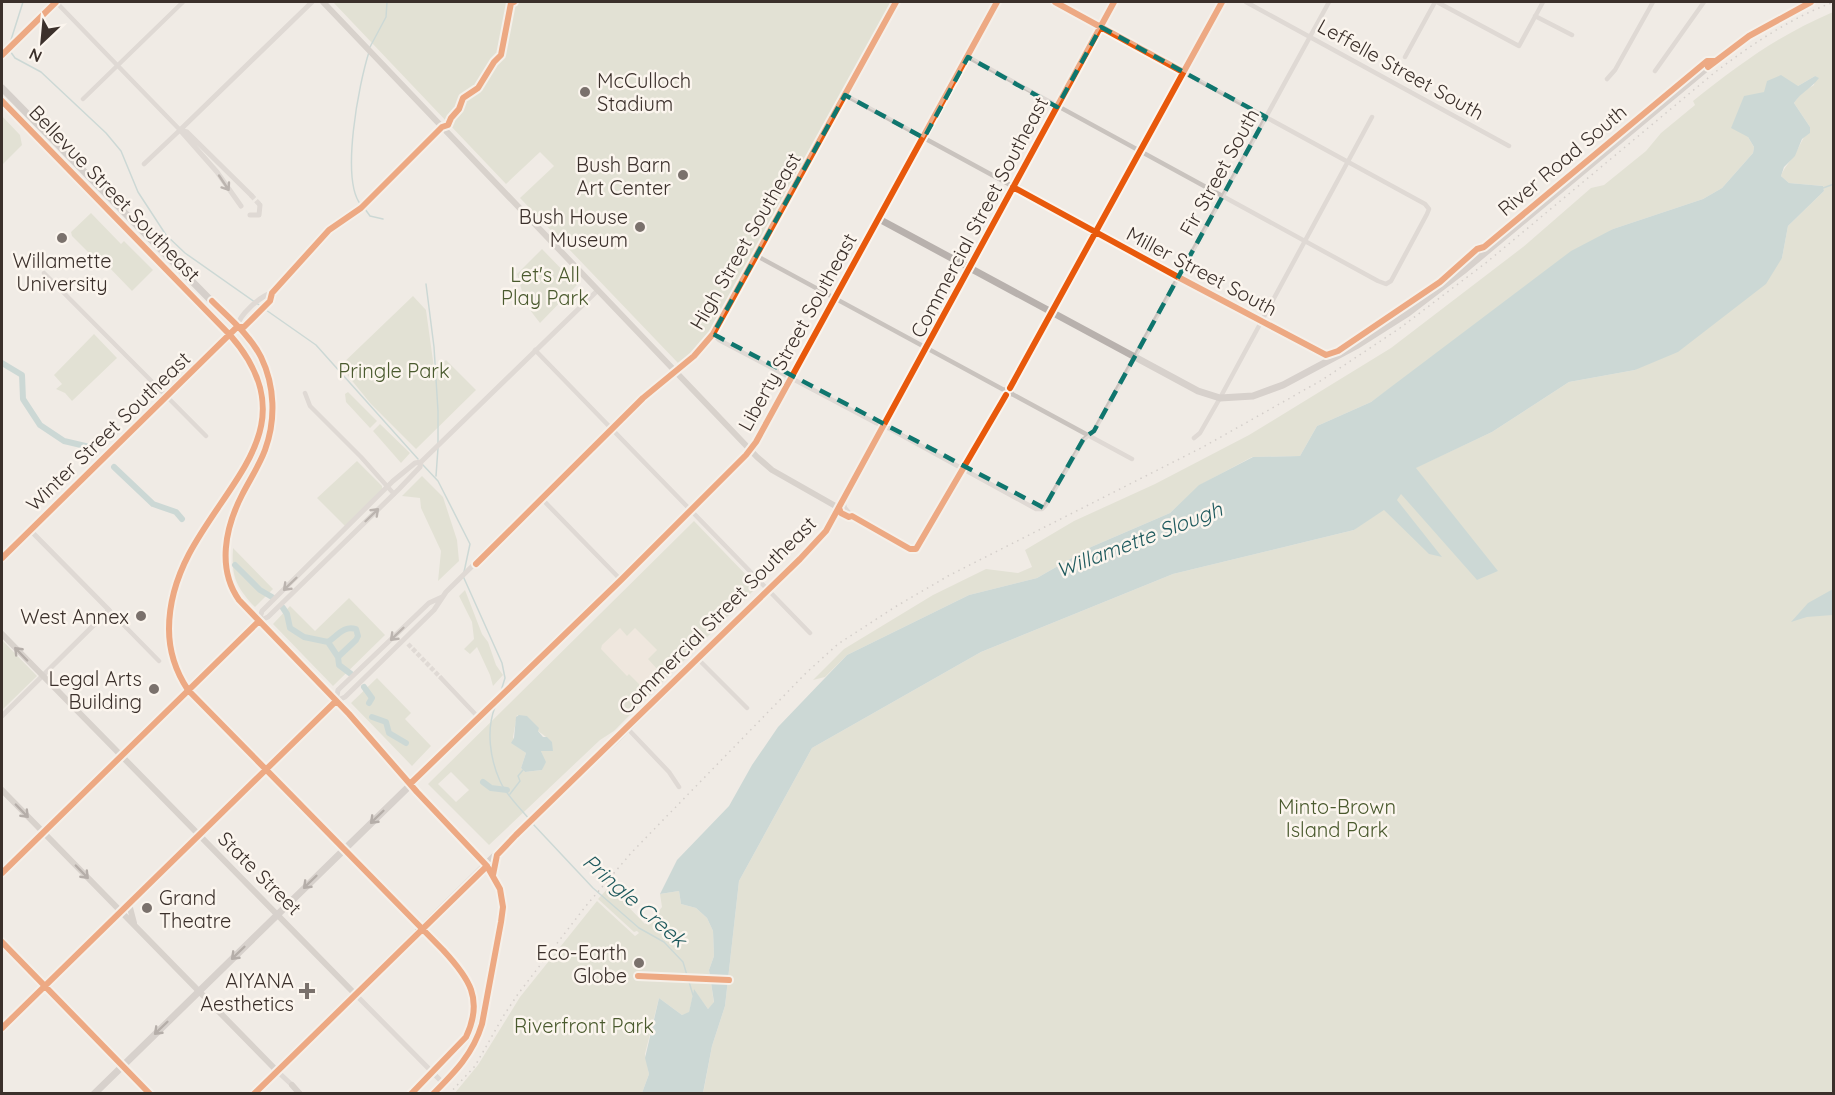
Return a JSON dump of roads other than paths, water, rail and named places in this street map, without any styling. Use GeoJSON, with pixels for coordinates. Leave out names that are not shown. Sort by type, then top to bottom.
{"type":"FeatureCollection","features":[{"type":"Feature","properties":{"kind":"highway"},"geometry":{"type":"LineString","coordinates":[[2,54],[56,2]]}},
{"type":"Feature","properties":{"kind":"highway","name":"Bellevue Street Southeast"},"geometry":{"type":"LineString","coordinates":[[2,88],[237,327],[260,355],[268,375],[272,396],[272,421],[265,451],[237,506],[228,530],[226,567],[230,585],[239,600],[336,700],[487,866],[500,889],[503,902],[501,922],[482,1024],[464,1062],[433,1094]]}},
{"type":"Feature","properties":{"kind":"highway","name":"Bellevue Street Southeast"},"geometry":{"type":"LineString","coordinates":[[2,101],[230,335],[248,357],[259,381],[262,420],[250,458],[189,554],[178,580],[172,599],[169,627],[171,651],[175,664],[189,690],[422,928],[465,975],[473,995],[474,1005],[466,1037],[411,1094]]}},
{"type":"Feature","properties":{"kind":"main road"},"geometry":{"type":"LineString","coordinates":[[323,2],[750,450],[772,470],[841,504]]}},
{"type":"Feature","properties":{"kind":"main road","name":"Liberty Street Southeast"},"geometry":{"type":"LineString","coordinates":[[94,1094],[523,673],[621,580],[750,450],[792,378],[997,2]]}},
{"type":"Feature","properties":{"kind":"main road","name":"Commercial Street Southeast"},"geometry":{"type":"LineString","coordinates":[[254,1094],[487,866],[550,801],[628,729],[826,531],[1114,2]]}},
{"type":"Feature","properties":{"kind":"main road","name":"River Road South"},"geometry":{"type":"LineString","coordinates":[[1220,398],[1240,399],[1283,385],[1345,353],[1408,313],[1500,241],[1715,61],[1758,30],[1811,2]]}},
{"type":"Feature","properties":{"kind":"main road"},"geometry":{"type":"LineString","coordinates":[[879,219],[1135,358],[1198,391],[1220,398]]}},
{"type":"Feature","properties":{"kind":"main road","name":"State Street"},"geometry":{"type":"LineString","coordinates":[[2,634],[356,994]]}},
{"type":"Feature","properties":{"kind":"main road"},"geometry":{"type":"LineString","coordinates":[[2,873],[189,690]]}},
{"type":"Feature","properties":{"kind":"main road","name":"High Street Southeast"},"geometry":{"type":"LineString","coordinates":[[2,1028],[336,700]]}},
{"type":"Feature","properties":{"kind":"main road"},"geometry":{"type":"LineString","coordinates":[[2,790],[277,1071]]}},
{"type":"Feature","properties":{"kind":"main road"},"geometry":{"type":"LineString","coordinates":[[493,874],[496,855]]}},
{"type":"Feature","properties":{"kind":"main road"},"geometry":{"type":"LineString","coordinates":[[129,904],[136,927]]}},
{"type":"Feature","properties":{"kind":"main road"},"geometry":{"type":"LineString","coordinates":[[292,1085],[300,1094]]}},
{"type":"Feature","properties":{"kind":"street"},"geometry":{"type":"LineString","coordinates":[[56,2],[180,130],[217,172],[241,206]]}},
{"type":"Feature","properties":{"kind":"street"},"geometry":{"type":"LineString","coordinates":[[83,99],[183,2]]}},
{"type":"Feature","properties":{"kind":"street"},"geometry":{"type":"LineString","coordinates":[[144,164],[312,2]]}},
{"type":"Feature","properties":{"kind":"street","name":"High Street Southeast"},"geometry":{"type":"LineString","coordinates":[[442,597],[429,603],[338,690],[336,700],[345,697],[406,642],[435,610],[442,597],[651,391],[699,351],[713,334],[896,2]]}},
{"type":"Feature","properties":{"kind":"street"},"geometry":{"type":"LineString","coordinates":[[968,57],[1377,281],[1386,284],[1391,280],[1429,209],[1425,204],[1055,2]]}},
{"type":"Feature","properties":{"kind":"street"},"geometry":{"type":"LineString","coordinates":[[841,504],[841,513],[852,516],[915,550],[1008,392],[1222,2]]}},
{"type":"Feature","properties":{"kind":"street","name":"Leffelle Street South"},"geometry":{"type":"LineString","coordinates":[[1246,2],[1509,146]]}},
{"type":"Feature","properties":{"kind":"street","name":"Fir Street South"},"geometry":{"type":"LineString","coordinates":[[963,469],[1036,508],[1042,509],[1084,439],[1094,431],[1329,2]]}},
{"type":"Feature","properties":{"kind":"street"},"geometry":{"type":"LineString","coordinates":[[1405,57],[1436,2],[1519,46],[1543,2]]}},
{"type":"Feature","properties":{"kind":"street"},"geometry":{"type":"LineString","coordinates":[[1607,79],[1615,70],[1653,2]]}},
{"type":"Feature","properties":{"kind":"street"},"geometry":{"type":"LineString","coordinates":[[1655,71],[1704,2]]}},
{"type":"Feature","properties":{"kind":"street"},"geometry":{"type":"LineString","coordinates":[[1535,16],[1572,35]]}},
{"type":"Feature","properties":{"kind":"street","name":"Miller Street South"},"geometry":{"type":"LineString","coordinates":[[845,95],[1321,354]]}},
{"type":"Feature","properties":{"kind":"street"},"geometry":{"type":"LineString","coordinates":[[1194,438],[1200,433],[1220,398],[1372,117]]}},
{"type":"Feature","properties":{"kind":"street","name":"Winter Street Southeast"},"geometry":{"type":"LineString","coordinates":[[237,327],[244,327],[251,321],[270,301],[272,293],[329,230],[370,199],[442,127]]}},
{"type":"Feature","properties":{"kind":"street"},"geometry":{"type":"LineString","coordinates":[[180,130],[187,132],[251,195]]}},
{"type":"Feature","properties":{"kind":"street"},"geometry":{"type":"LineString","coordinates":[[250,215],[259,214],[260,205]]}},
{"type":"Feature","properties":{"kind":"street"},"geometry":{"type":"LineString","coordinates":[[757,256],[1132,459]]}},
{"type":"Feature","properties":{"kind":"street"},"geometry":{"type":"LineString","coordinates":[[44,273],[206,436]]}},
{"type":"Feature","properties":{"kind":"street"},"geometry":{"type":"LineString","coordinates":[[189,690],[259,621],[268,617],[394,494],[415,463],[421,462],[598,290]]}},
{"type":"Feature","properties":{"kind":"street","name":"Winter Street Southeast"},"geometry":{"type":"LineString","coordinates":[[2,558],[230,335],[237,327],[238,321],[261,298],[272,293]]}},
{"type":"Feature","properties":{"kind":"street"},"geometry":{"type":"LineString","coordinates":[[713,334],[719,340],[963,469]]}},
{"type":"Feature","properties":{"kind":"street"},"geometry":{"type":"LineString","coordinates":[[535,350],[810,633]]}},
{"type":"Feature","properties":{"kind":"street"},"geometry":{"type":"LineString","coordinates":[[305,393],[310,406],[394,494]]}},
{"type":"Feature","properties":{"kind":"street"},"geometry":{"type":"LineString","coordinates":[[259,621],[262,612],[388,486],[412,470]]}},
{"type":"Feature","properties":{"kind":"street"},"geometry":{"type":"LineString","coordinates":[[542,499],[621,580]]}},
{"type":"Feature","properties":{"kind":"street"},"geometry":{"type":"LineString","coordinates":[[30,530],[159,661]]}},
{"type":"Feature","properties":{"kind":"street"},"geometry":{"type":"LineString","coordinates":[[2,716],[109,610]]}},
{"type":"Feature","properties":{"kind":"street"},"geometry":{"type":"LineString","coordinates":[[698,659],[747,708]]}},
{"type":"Feature","properties":{"kind":"street"},"geometry":{"type":"LineString","coordinates":[[441,678],[470,708],[476,719]]}},
{"type":"Feature","properties":{"kind":"street"},"geometry":{"type":"LineString","coordinates":[[628,729],[669,772],[679,787]]}},
{"type":"Feature","properties":{"kind":"street"},"geometry":{"type":"LineString","coordinates":[[2,942],[150,1094]]}},
{"type":"Feature","properties":{"kind":"street","name":"State Street"},"geometry":{"type":"LineString","coordinates":[[356,994],[443,1083]]}},
{"type":"Feature","properties":{"kind":"street"},"geometry":{"type":"LineString","coordinates":[[277,1071],[292,1085]]}},
{"type":"Feature","properties":{"kind":"water"},"geometry":{"type":"Polygon","coordinates":[[[1781,75],[1798,86],[1815,76],[1819,78],[1794,103],[1810,127],[1810,133],[1802,139],[1795,156],[1784,167],[1781,176],[1789,183],[1823,186],[1824,191],[1788,226],[1782,258],[1766,284],[1678,352],[1635,370],[1569,382],[1492,432],[1416,468],[1498,571],[1477,580],[1401,494],[1397,500],[1442,557],[1429,554],[1384,510],[1354,530],[1173,574],[981,652],[812,748],[739,881],[725,1006],[712,1046],[703,1093],[642,1093],[649,1074],[645,1058],[659,998],[682,1015],[689,1012],[694,989],[708,1009],[714,1002],[709,970],[714,956],[713,931],[707,918],[696,908],[681,904],[679,891],[660,894],[677,860],[729,806],[752,765],[778,727],[847,655],[969,595],[1037,578],[1091,547],[1170,513],[1199,485],[1253,457],[1300,456],[1317,426],[1371,402],[1571,251],[1613,229],[1703,199],[1722,188],[1753,153],[1754,147],[1748,137],[1731,128],[1744,96],[1764,92],[1767,81],[1781,75]]]}},
{"type":"Feature","properties":{"kind":"water"},"geometry":{"type":"Polygon","coordinates":[[[1833,589],[1833,615],[1807,617],[1791,622],[1808,603],[1833,589]]]}},
{"type":"Feature","properties":{"kind":"water"},"geometry":{"type":"Polygon","coordinates":[[[527,716],[539,728],[538,731],[543,737],[547,737],[552,742],[553,751],[541,751],[546,762],[542,770],[525,772],[521,768],[526,753],[511,743],[514,738],[516,717],[527,716]]]}},
{"type":"Feature","properties":{"kind":"waterway"},"geometry":{"type":"LineString","coordinates":[[10,43],[23,2]]}},
{"type":"Feature","properties":{"kind":"waterway","name":"Pringle Creek"},"geometry":{"type":"LineString","coordinates":[[370,47],[386,17],[387,2]]}},
{"type":"Feature","properties":{"kind":"waterway"},"geometry":{"type":"LineString","coordinates":[[10,51],[15,58],[41,72],[106,133],[121,151],[138,192],[166,235],[185,253],[262,307]]}},
{"type":"Feature","properties":{"kind":"waterway","name":"Pringle Creek"},"geometry":{"type":"LineString","coordinates":[[361,205],[355,193],[352,175],[353,131],[369,52]]}},
{"type":"Feature","properties":{"kind":"waterway","name":"Willamette Slough"},"geometry":{"type":"LineString","coordinates":[[1823,188],[1834,184]]}},
{"type":"Feature","properties":{"kind":"waterway","name":"Pringle Creek"},"geometry":{"type":"LineString","coordinates":[[365,209],[370,216],[383,219]]}},
{"type":"Feature","properties":{"kind":"waterway","name":"Pringle Creek"},"geometry":{"type":"LineString","coordinates":[[426,284],[434,347],[438,444]]}},
{"type":"Feature","properties":{"kind":"waterway"},"geometry":{"type":"LineString","coordinates":[[266,310],[316,345],[418,459]]}},
{"type":"Feature","properties":{"kind":"waterway"},"geometry":{"type":"LineString","coordinates":[[2,363],[22,375],[23,399],[40,425],[64,441],[94,448]]}},
{"type":"Feature","properties":{"kind":"waterway","name":"Pringle Creek"},"geometry":{"type":"LineString","coordinates":[[436,476],[438,448]]}},
{"type":"Feature","properties":{"kind":"waterway","name":"Pringle Creek"},"geometry":{"type":"LineString","coordinates":[[423,465],[438,481],[470,544],[464,572]]}},
{"type":"Feature","properties":{"kind":"waterway"},"geometry":{"type":"LineString","coordinates":[[114,467],[153,504],[176,512],[182,519]]}},
{"type":"Feature","properties":{"kind":"waterway"},"geometry":{"type":"LineString","coordinates":[[235,565],[260,590],[272,597]]}},
{"type":"Feature","properties":{"kind":"waterway","name":"Pringle Creek"},"geometry":{"type":"LineString","coordinates":[[463,576],[502,663],[505,678],[501,691]]}},
{"type":"Feature","properties":{"kind":"waterway"},"geometry":{"type":"LineString","coordinates":[[283,608],[290,628],[304,637],[328,642],[348,628],[356,629],[358,636],[356,640],[338,657],[339,665],[351,674]]}},
{"type":"Feature","properties":{"kind":"waterway"},"geometry":{"type":"LineString","coordinates":[[328,642],[338,657]]}},
{"type":"Feature","properties":{"kind":"waterway"},"geometry":{"type":"LineString","coordinates":[[364,687],[372,698],[369,703]]}},
{"type":"Feature","properties":{"kind":"waterway","name":"Pringle Creek"},"geometry":{"type":"LineString","coordinates":[[495,707],[490,735],[494,763],[506,791],[529,819]]}},
{"type":"Feature","properties":{"kind":"waterway"},"geometry":{"type":"LineString","coordinates":[[372,717],[386,722],[389,733],[406,743]]}},
{"type":"Feature","properties":{"kind":"waterway"},"geometry":{"type":"LineString","coordinates":[[510,794],[520,781],[518,776],[523,770]]}},
{"type":"Feature","properties":{"kind":"waterway"},"geometry":{"type":"LineString","coordinates":[[483,782],[491,788],[507,790]]}},
{"type":"Feature","properties":{"kind":"waterway","name":"Pringle Creek"},"geometry":{"type":"LineString","coordinates":[[532,823],[593,888],[639,928],[664,942],[683,962],[693,995]]}},
{"type":"Feature","properties":{"kind":"tunnel"},"geometry":{"type":"LineString","coordinates":[[251,195],[260,205]]}},
{"type":"Feature","properties":{"kind":"tunnel"},"geometry":{"type":"LineString","coordinates":[[408,644],[441,678]]}},
{"type":"Feature","properties":{"kind":"railway"},"geometry":{"type":"LineString","coordinates":[[449,1094],[475,1066],[518,994],[585,907],[632,852],[806,673],[838,644],[948,576],[1203,447],[1322,380],[1400,328],[1487,262],[1714,73],[1786,24],[1834,2]]}},
{"type":"Feature","properties":{"kind":"place","name":"McCulloch Stadium"},"geometry":{"type":"Point","coordinates":[585,92]}},
{"type":"Feature","properties":{"kind":"place","name":"Bush Barn Art Center"},"geometry":{"type":"Point","coordinates":[683,175]}},
{"type":"Feature","properties":{"kind":"place","name":"Bush House Museum"},"geometry":{"type":"Point","coordinates":[640,227]}},
{"type":"Feature","properties":{"kind":"place","name":"Willamette University"},"geometry":{"type":"Point","coordinates":[62,238]}},
{"type":"Feature","properties":{"kind":"place","name":"West Annex"},"geometry":{"type":"Point","coordinates":[141,616]}},
{"type":"Feature","properties":{"kind":"place","name":"Legal Arts Building"},"geometry":{"type":"Point","coordinates":[154,689]}},
{"type":"Feature","properties":{"kind":"place","name":"Grand Theatre"},"geometry":{"type":"Point","coordinates":[147,908]}},
{"type":"Feature","properties":{"kind":"place","name":"Eco-Earth Globe"},"geometry":{"type":"Point","coordinates":[639,963]}},
{"type":"Feature","properties":{"kind":"place","name":"AIYANA Aesthetics"},"geometry":{"type":"Point","coordinates":[307,991]}},
{"type":"Feature","properties":{"kind":"park label","name":"Let's All Play Park"},"geometry":{"type":"Point","coordinates":[545,286]}},
{"type":"Feature","properties":{"kind":"park label","name":"Pringle Park"},"geometry":{"type":"Point","coordinates":[394,370]}},
{"type":"Feature","properties":{"kind":"park label","name":"Minto-Brown Island Park"},"geometry":{"type":"Point","coordinates":[1337,818]}},
{"type":"Feature","properties":{"kind":"park label","name":"Riverfront Park"},"geometry":{"type":"Point","coordinates":[584,1025]}}]}
